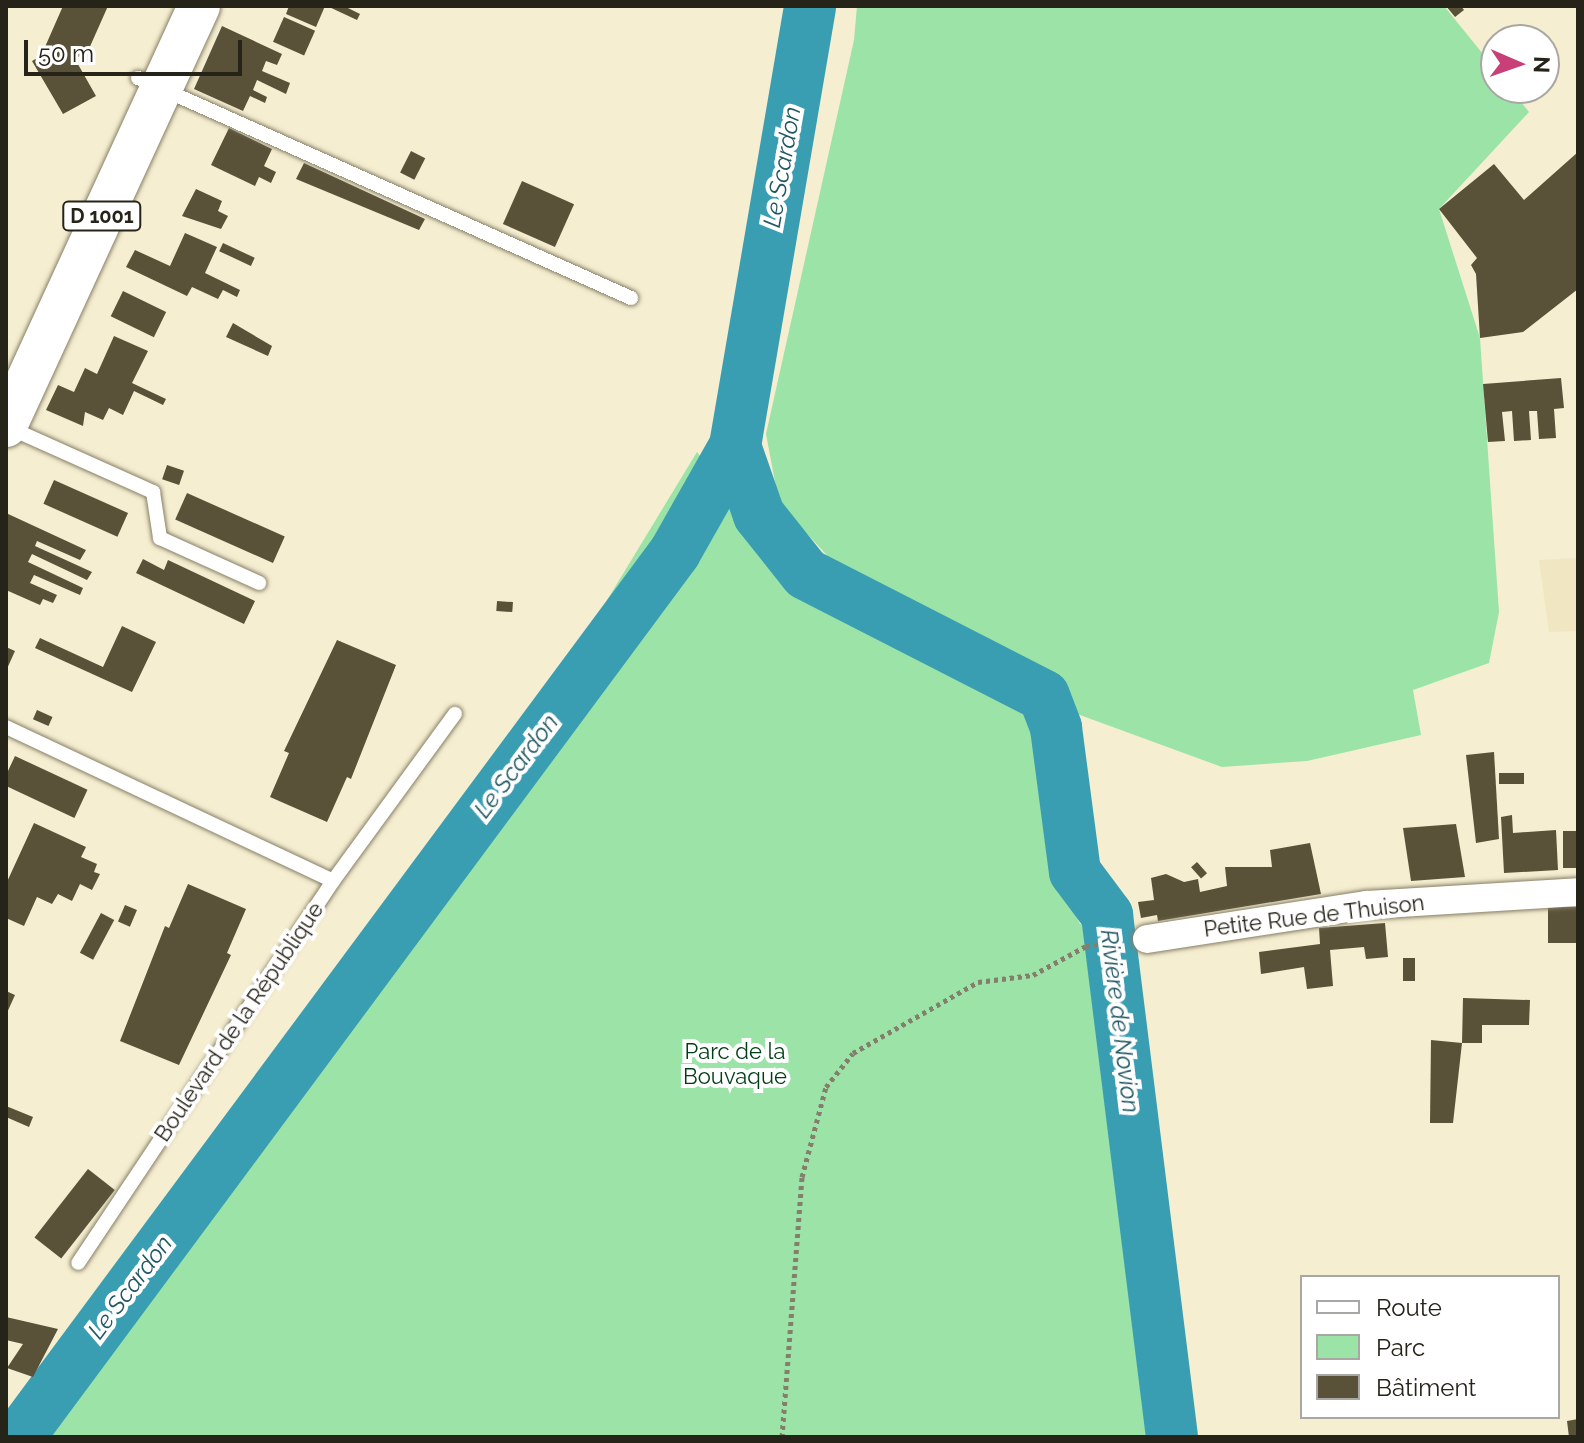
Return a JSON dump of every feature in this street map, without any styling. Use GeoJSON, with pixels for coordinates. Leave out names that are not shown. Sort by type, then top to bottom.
{"type":"FeatureCollection","features":[{"type":"Feature","properties":{"kind":"main road","name":"D 1001"},"geometry":{"type":"LineString","coordinates":[[6,363],[189,8]]}},
{"type":"Feature","properties":{"kind":"main road","name":"D 1001"},"geometry":{"type":"LineString","coordinates":[[6,426],[149,84]]}},
{"type":"Feature","properties":{"kind":"street","name":"Petite Rue de Thuison"},"geometry":{"type":"LineString","coordinates":[[1136,940],[1367,905],[1578,892]]}},
{"type":"Feature","properties":{"kind":"lane"},"geometry":{"type":"LineString","coordinates":[[149,84],[631,298]]}},
{"type":"Feature","properties":{"kind":"lane"},"geometry":{"type":"LineString","coordinates":[[6,426],[153,492],[160,538],[259,583]]}},
{"type":"Feature","properties":{"kind":"lane"},"geometry":{"type":"LineString","coordinates":[[333,881],[455,714]]}},
{"type":"Feature","properties":{"kind":"lane","name":"Boulevard de la République"},"geometry":{"type":"LineString","coordinates":[[6,727],[333,881],[78,1263]]}},
{"type":"Feature","properties":{"kind":"path"},"geometry":{"type":"LineString","coordinates":[[782,1437],[802,1177],[826,1087],[853,1053],[904,1021],[978,982],[1033,975],[1086,946],[1136,940]]}},
{"type":"Feature","properties":{"kind":"shaded area"},"geometry":{"type":"Polygon","coordinates":[[[1578,558],[1576,631],[1549,632],[1539,560],[1578,558]]]}},
{"type":"Feature","properties":{"kind":"green space"},"geometry":{"type":"Polygon","coordinates":[[[857,6],[1444,6],[1480,50],[1480,104],[1523,104],[1529,112],[1439,209],[1480,338],[1499,612],[1489,663],[1413,690],[1421,735],[1307,761],[1222,767],[1069,711],[1013,654],[845,575],[779,503],[766,434],[854,40],[857,6]]]}},
{"type":"Feature","properties":{"kind":"green space","name":"Parc de la Bouvaque"},"geometry":{"type":"Polygon","coordinates":[[[697,452],[795,587],[1039,723],[1057,875],[1080,924],[1119,925],[1188,1437],[6,1437],[6,1424],[584,638],[697,452]]]}},
{"type":"Feature","properties":{"kind":"building"},"geometry":{"type":"Polygon","coordinates":[[[63,6],[108,6],[88,51],[75,59],[96,96],[63,114],[32,61],[41,56],[63,6]]]}},
{"type":"Feature","properties":{"kind":"building"},"geometry":{"type":"Polygon","coordinates":[[[289,6],[325,6],[316,27],[286,14],[289,6]]]}},
{"type":"Feature","properties":{"kind":"building"},"geometry":{"type":"Polygon","coordinates":[[[327,6],[344,6],[360,14],[357,20],[327,6]]]}},
{"type":"Feature","properties":{"kind":"building"},"geometry":{"type":"Polygon","coordinates":[[[1446,6],[1461,6],[1464,10],[1455,17],[1446,6]]]}},
{"type":"Feature","properties":{"kind":"building"},"geometry":{"type":"Polygon","coordinates":[[[284,17],[315,31],[304,55],[273,42],[284,17]]]}},
{"type":"Feature","properties":{"kind":"building"},"geometry":{"type":"Polygon","coordinates":[[[222,26],[282,54],[277,65],[266,61],[262,71],[290,83],[286,94],[257,80],[253,90],[267,97],[265,103],[250,96],[243,111],[194,89],[222,26]]]}},
{"type":"Feature","properties":{"kind":"building"},"geometry":{"type":"Polygon","coordinates":[[[229,128],[272,149],[264,166],[276,172],[271,183],[259,177],[255,186],[211,165],[229,128]]]}},
{"type":"Feature","properties":{"kind":"building"},"geometry":{"type":"Polygon","coordinates":[[[411,151],[425,158],[414,180],[400,172],[411,151]]]}},
{"type":"Feature","properties":{"kind":"building"},"geometry":{"type":"Polygon","coordinates":[[[1578,152],[1578,289],[1523,332],[1480,338],[1476,274],[1471,265],[1477,258],[1439,209],[1494,164],[1524,200],[1578,152]]]}},
{"type":"Feature","properties":{"kind":"building"},"geometry":{"type":"Polygon","coordinates":[[[304,163],[425,219],[419,230],[296,179],[304,163]]]}},
{"type":"Feature","properties":{"kind":"building"},"geometry":{"type":"Polygon","coordinates":[[[522,181],[574,204],[555,247],[503,224],[522,181]]]}},
{"type":"Feature","properties":{"kind":"building"},"geometry":{"type":"Polygon","coordinates":[[[196,189],[222,201],[218,211],[228,216],[221,229],[182,216],[196,189]]]}},
{"type":"Feature","properties":{"kind":"building"},"geometry":{"type":"Polygon","coordinates":[[[185,233],[217,247],[205,273],[240,290],[237,297],[223,290],[218,299],[192,287],[187,296],[126,267],[135,250],[170,266],[185,233]]]}},
{"type":"Feature","properties":{"kind":"building"},"geometry":{"type":"Polygon","coordinates":[[[223,243],[255,258],[251,266],[219,251],[223,243]]]}},
{"type":"Feature","properties":{"kind":"building"},"geometry":{"type":"Polygon","coordinates":[[[123,291],[166,312],[154,337],[111,316],[123,291]]]}},
{"type":"Feature","properties":{"kind":"building"},"geometry":{"type":"Polygon","coordinates":[[[233,323],[272,346],[268,356],[226,337],[233,323]]]}},
{"type":"Feature","properties":{"kind":"building"},"geometry":{"type":"Polygon","coordinates":[[[114,336],[148,351],[132,383],[166,399],[163,405],[134,391],[123,415],[109,408],[103,420],[85,412],[83,426],[46,410],[58,385],[74,392],[85,368],[97,374],[114,336]]]}},
{"type":"Feature","properties":{"kind":"building"},"geometry":{"type":"Polygon","coordinates":[[[1561,378],[1564,408],[1554,409],[1556,438],[1539,439],[1537,411],[1529,411],[1531,440],[1514,441],[1512,411],[1502,412],[1505,441],[1488,442],[1483,384],[1561,378]]]}},
{"type":"Feature","properties":{"kind":"building"},"geometry":{"type":"Polygon","coordinates":[[[167,465],[184,471],[179,485],[162,479],[167,465]]]}},
{"type":"Feature","properties":{"kind":"building"},"geometry":{"type":"Polygon","coordinates":[[[54,480],[128,513],[117,537],[43,504],[54,480]]]}},
{"type":"Feature","properties":{"kind":"building"},"geometry":{"type":"Polygon","coordinates":[[[187,493],[285,537],[273,563],[175,519],[187,493]]]}},
{"type":"Feature","properties":{"kind":"building"},"geometry":{"type":"Polygon","coordinates":[[[6,513],[86,550],[80,560],[37,541],[35,546],[92,572],[87,580],[32,554],[28,562],[83,588],[80,595],[34,575],[30,583],[57,595],[53,603],[43,599],[40,605],[6,590],[6,513]]]}},
{"type":"Feature","properties":{"kind":"building"},"geometry":{"type":"Polygon","coordinates":[[[143,559],[164,570],[168,560],[255,601],[244,624],[136,573],[143,559]]]}},
{"type":"Feature","properties":{"kind":"building"},"geometry":{"type":"Polygon","coordinates":[[[497,601],[513,602],[512,612],[496,611],[497,601]]]}},
{"type":"Feature","properties":{"kind":"building"},"geometry":{"type":"Polygon","coordinates":[[[122,626],[156,642],[132,692],[35,648],[40,638],[103,667],[122,626]]]}},
{"type":"Feature","properties":{"kind":"building"},"geometry":{"type":"Polygon","coordinates":[[[337,640],[396,665],[351,779],[347,777],[327,822],[270,797],[289,753],[284,751],[337,640]]]}},
{"type":"Feature","properties":{"kind":"building"},"geometry":{"type":"Polygon","coordinates":[[[6,647],[15,651],[6,671],[6,647]]]}},
{"type":"Feature","properties":{"kind":"building"},"geometry":{"type":"Polygon","coordinates":[[[37,710],[53,717],[48,726],[33,719],[37,710]]]}},
{"type":"Feature","properties":{"kind":"building"},"geometry":{"type":"Polygon","coordinates":[[[1494,752],[1499,839],[1476,843],[1466,755],[1494,752]]]}},
{"type":"Feature","properties":{"kind":"building"},"geometry":{"type":"Polygon","coordinates":[[[15,756],[88,790],[74,818],[6,786],[6,775],[15,756]]]}},
{"type":"Feature","properties":{"kind":"building"},"geometry":{"type":"Polygon","coordinates":[[[1499,773],[1524,773],[1524,784],[1499,784],[1499,773]]]}},
{"type":"Feature","properties":{"kind":"building"},"geometry":{"type":"Polygon","coordinates":[[[1512,815],[1513,833],[1556,830],[1558,870],[1504,873],[1501,817],[1512,815]]]}},
{"type":"Feature","properties":{"kind":"building"},"geometry":{"type":"Polygon","coordinates":[[[34,823],[86,847],[81,857],[97,864],[94,872],[100,874],[92,890],[80,884],[72,901],[58,894],[52,904],[37,897],[24,926],[6,918],[6,884],[34,823]]]}},
{"type":"Feature","properties":{"kind":"building"},"geometry":{"type":"Polygon","coordinates":[[[1456,824],[1465,877],[1411,881],[1403,828],[1456,824]]]}},
{"type":"Feature","properties":{"kind":"building"},"geometry":{"type":"Polygon","coordinates":[[[1563,831],[1578,831],[1578,868],[1563,868],[1563,831]]]}},
{"type":"Feature","properties":{"kind":"building"},"geometry":{"type":"Polygon","coordinates":[[[1310,843],[1321,894],[1158,921],[1157,915],[1141,918],[1138,902],[1154,900],[1151,878],[1166,874],[1184,882],[1198,879],[1200,892],[1227,886],[1225,867],[1272,867],[1270,850],[1310,843]]]}},
{"type":"Feature","properties":{"kind":"building"},"geometry":{"type":"Polygon","coordinates":[[[1197,862],[1207,873],[1201,879],[1191,867],[1197,862]]]}},
{"type":"Feature","properties":{"kind":"building"},"geometry":{"type":"Polygon","coordinates":[[[188,884],[246,909],[227,953],[231,955],[179,1065],[120,1041],[165,926],[169,928],[188,884]]]}},
{"type":"Feature","properties":{"kind":"building"},"geometry":{"type":"Polygon","coordinates":[[[125,905],[137,910],[130,927],[118,922],[125,905]]]}},
{"type":"Feature","properties":{"kind":"building"},"geometry":{"type":"Polygon","coordinates":[[[1548,907],[1578,907],[1578,943],[1548,943],[1548,907]]]}},
{"type":"Feature","properties":{"kind":"building"},"geometry":{"type":"Polygon","coordinates":[[[101,913],[114,920],[93,960],[80,953],[101,913]]]}},
{"type":"Feature","properties":{"kind":"building"},"geometry":{"type":"Polygon","coordinates":[[[1385,923],[1388,957],[1366,959],[1364,947],[1330,950],[1333,986],[1307,989],[1304,967],[1261,974],[1259,952],[1320,944],[1319,928],[1385,923]]]}},
{"type":"Feature","properties":{"kind":"building"},"geometry":{"type":"Polygon","coordinates":[[[1403,958],[1415,958],[1415,981],[1403,981],[1403,958]]]}},
{"type":"Feature","properties":{"kind":"building"},"geometry":{"type":"Polygon","coordinates":[[[6,991],[15,995],[6,1015],[6,991]]]}},
{"type":"Feature","properties":{"kind":"building"},"geometry":{"type":"Polygon","coordinates":[[[1463,998],[1530,1000],[1529,1025],[1482,1025],[1482,1043],[1462,1043],[1463,998]]]}},
{"type":"Feature","properties":{"kind":"building"},"geometry":{"type":"Polygon","coordinates":[[[1431,1040],[1462,1043],[1453,1123],[1430,1123],[1431,1040]]]}},
{"type":"Feature","properties":{"kind":"building"},"geometry":{"type":"Polygon","coordinates":[[[6,1106],[33,1117],[29,1127],[6,1117],[6,1106]]]}},
{"type":"Feature","properties":{"kind":"building"},"geometry":{"type":"Polygon","coordinates":[[[88,1169],[115,1190],[61,1258],[34,1238],[88,1169]]]}},
{"type":"Feature","properties":{"kind":"building"},"geometry":{"type":"Polygon","coordinates":[[[6,1317],[58,1329],[33,1377],[7,1368],[23,1344],[6,1340],[6,1317]]]}},
{"type":"Feature","properties":{"kind":"building"},"geometry":{"type":"Polygon","coordinates":[[[1578,1419],[1578,1437],[1569,1437],[1567,1421],[1578,1419]]]}},
{"type":"Feature","properties":{"kind":"waterway","name":"Le Scardon"},"geometry":{"type":"LineString","coordinates":[[19,1437],[675,552],[735,446],[810,6]]}},
{"type":"Feature","properties":{"kind":"waterway","name":"Rivière de Novion"},"geometry":{"type":"LineString","coordinates":[[735,446],[759,515],[806,574],[1044,696],[1056,728],[1075,872],[1107,915],[1172,1437]]}}]}
